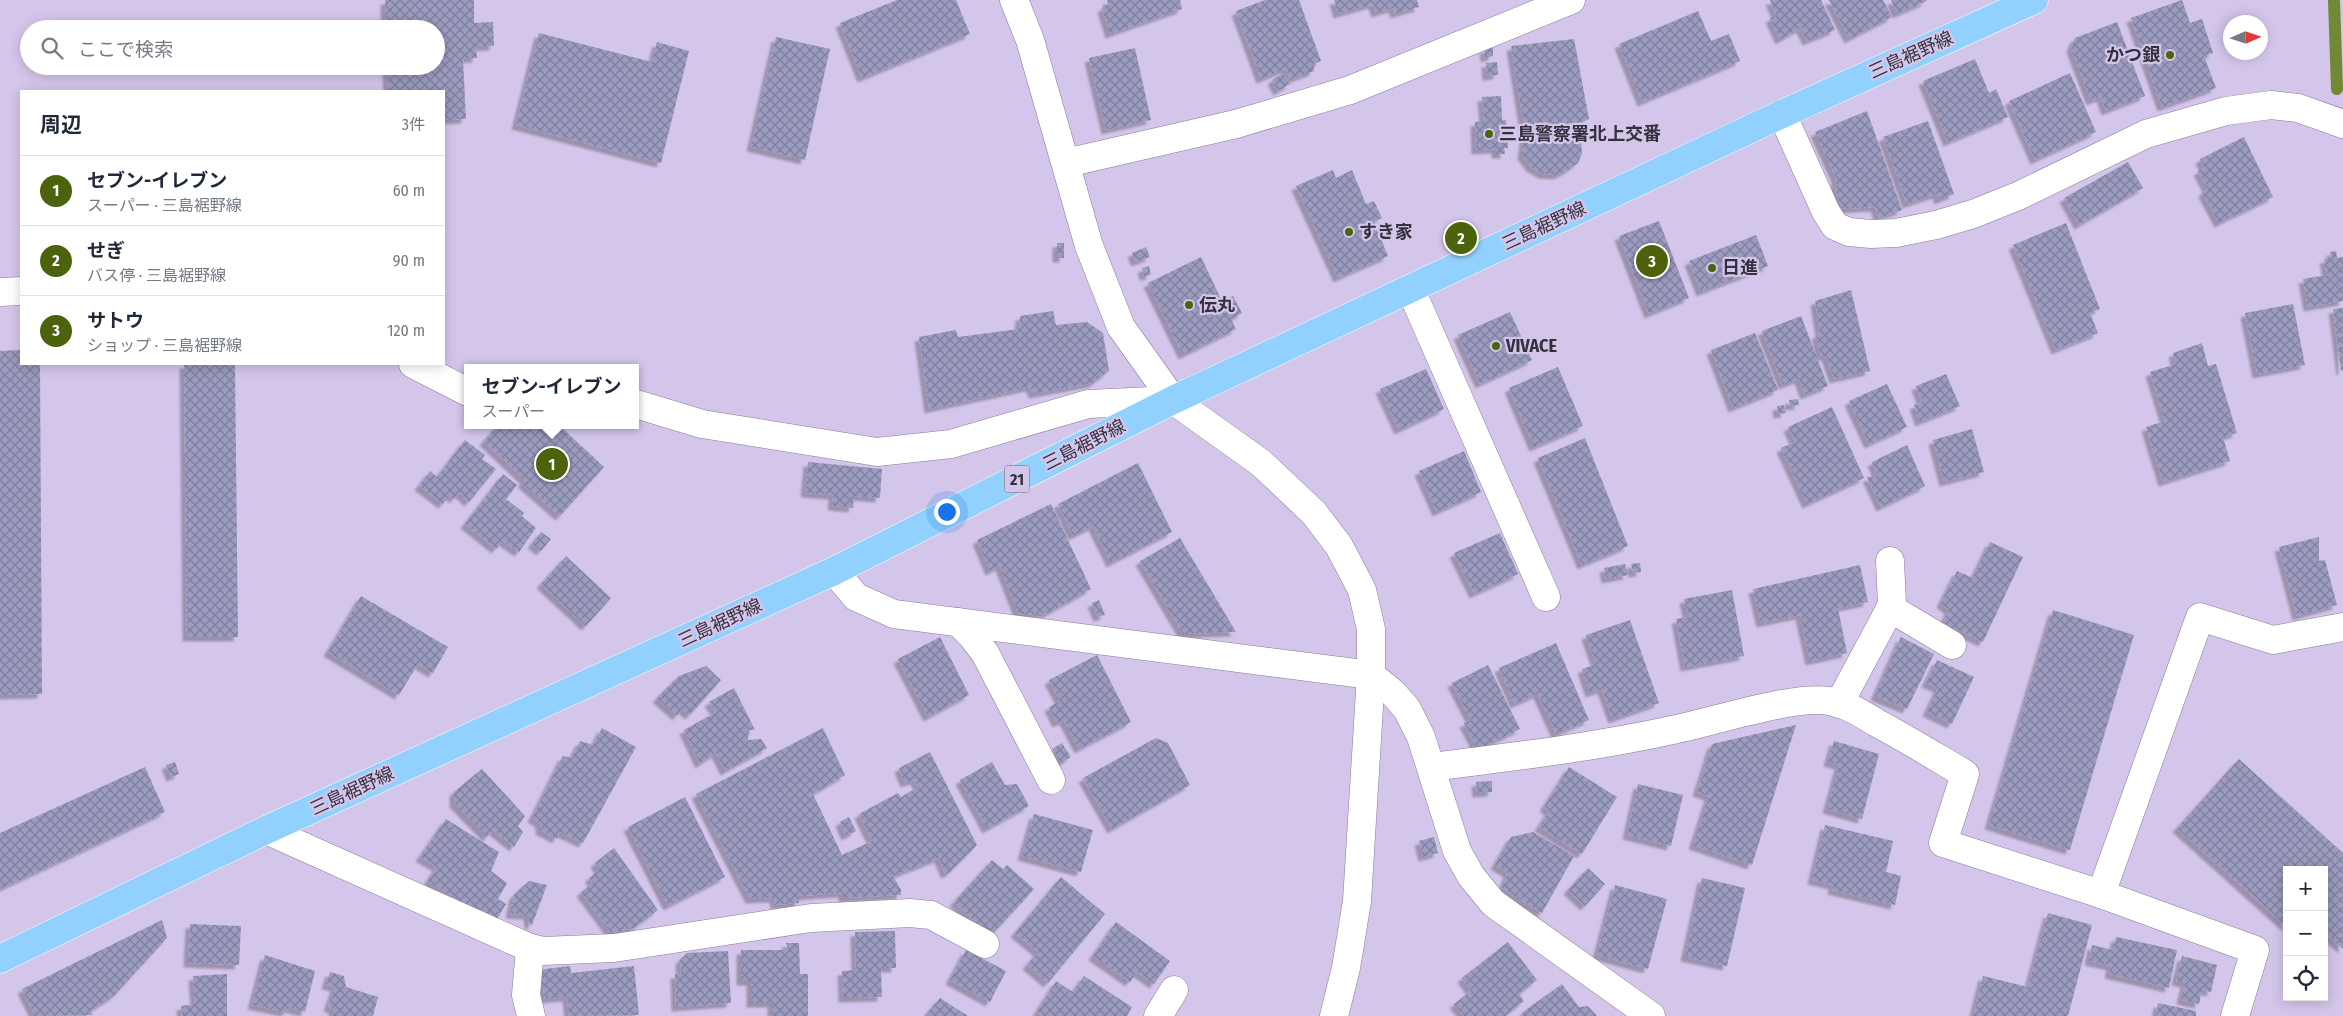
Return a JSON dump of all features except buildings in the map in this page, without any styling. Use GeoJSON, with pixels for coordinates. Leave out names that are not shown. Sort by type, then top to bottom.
{"type":"FeatureCollection","features":[{"type":"Feature","properties":{"kind":"main road","name":"三島裾野線"},"geometry":{"type":"LineString","coordinates":[[0,959],[266,830],[834,571],[1173,400],[1411,290],[1782,114],[2034,0]]}},
{"type":"Feature","properties":{"kind":"street"},"geometry":{"type":"LineString","coordinates":[[1014,0],[1030,40],[1089,246],[1121,327],[1173,400],[1261,463],[1314,513],[1339,546],[1362,590],[1371,629],[1371,675],[1357,901],[1346,968],[1334,1016]]}},
{"type":"Feature","properties":{"kind":"street"},"geometry":{"type":"LineString","coordinates":[[1066,164],[1236,124],[1350,90],[1571,0]]}},
{"type":"Feature","properties":{"kind":"street"},"geometry":{"type":"LineString","coordinates":[[1782,114],[1826,212],[1835,226],[1849,232],[1871,234],[1896,233],[1974,214],[2083,166],[2146,134],[2226,111],[2271,105],[2298,108],[2343,124]]}},
{"type":"Feature","properties":{"kind":"street"},"geometry":{"type":"LineString","coordinates":[[1411,290],[1546,597]]}},
{"type":"Feature","properties":{"kind":"street"},"geometry":{"type":"LineString","coordinates":[[0,292],[20,292]]}},
{"type":"Feature","properties":{"kind":"street"},"geometry":{"type":"LineString","coordinates":[[416,365],[464,390]]}},
{"type":"Feature","properties":{"kind":"street"},"geometry":{"type":"LineString","coordinates":[[639,405],[702,424],[877,452],[951,444],[1088,404],[1173,400]]}},
{"type":"Feature","properties":{"kind":"street"},"geometry":{"type":"LineString","coordinates":[[1839,704],[1892,605],[1890,560]]}},
{"type":"Feature","properties":{"kind":"street"},"geometry":{"type":"LineString","coordinates":[[834,571],[856,597],[874,607],[894,614],[1371,675],[1393,693],[1407,709],[1421,737],[1457,850],[1471,876],[1493,903],[1651,1016]]}},
{"type":"Feature","properties":{"kind":"street"},"geometry":{"type":"LineString","coordinates":[[1890,608],[1952,645]]}},
{"type":"Feature","properties":{"kind":"street"},"geometry":{"type":"LineString","coordinates":[[2101,894],[2200,617],[2273,640],[2343,628]]}},
{"type":"Feature","properties":{"kind":"street"},"geometry":{"type":"LineString","coordinates":[[958,622],[971,634],[985,653],[1051,780]]}},
{"type":"Feature","properties":{"kind":"street"},"geometry":{"type":"LineString","coordinates":[[1431,767],[1542,754],[1676,730],[1777,706],[1828,701],[1839,704],[1895,733],[1965,774],[1944,843],[2101,894],[2255,950],[2235,1016]]}},
{"type":"Feature","properties":{"kind":"street"},"geometry":{"type":"LineString","coordinates":[[266,830],[530,948],[552,951],[614,948],[811,918],[910,914],[931,915],[985,944]]}},
{"type":"Feature","properties":{"kind":"street"},"geometry":{"type":"LineString","coordinates":[[530,948],[526,995],[531,1016]]}},
{"type":"Feature","properties":{"kind":"street"},"geometry":{"type":"LineString","coordinates":[[1158,1016],[1174,990]]}},
{"type":"Feature","properties":{"kind":"waterway"},"geometry":{"type":"LineString","coordinates":[[2334,0],[2337,89]]}},
{"type":"Feature","properties":{"kind":"place","name":"かつ銀"},"geometry":{"type":"Point","coordinates":[2170,55]}},
{"type":"Feature","properties":{"kind":"place","name":"三島警察署北上交番"},"geometry":{"type":"Point","coordinates":[1489,134]}},
{"type":"Feature","properties":{"kind":"place","name":"すき家"},"geometry":{"type":"Point","coordinates":[1349,232]}},
{"type":"Feature","properties":{"kind":"place","name":"せぎ"},"geometry":{"type":"Point","coordinates":[1461,238]}},
{"type":"Feature","properties":{"kind":"place","name":"サトウ"},"geometry":{"type":"Point","coordinates":[1652,261]}},
{"type":"Feature","properties":{"kind":"place","name":"日進"},"geometry":{"type":"Point","coordinates":[1712,268]}},
{"type":"Feature","properties":{"kind":"place","name":"伝丸"},"geometry":{"type":"Point","coordinates":[1189,305]}},
{"type":"Feature","properties":{"kind":"place","name":"VIVACE"},"geometry":{"type":"Point","coordinates":[1496,346]}},
{"type":"Feature","properties":{"kind":"place","name":"セブン-イレブン"},"geometry":{"type":"Point","coordinates":[552,464]}}]}
